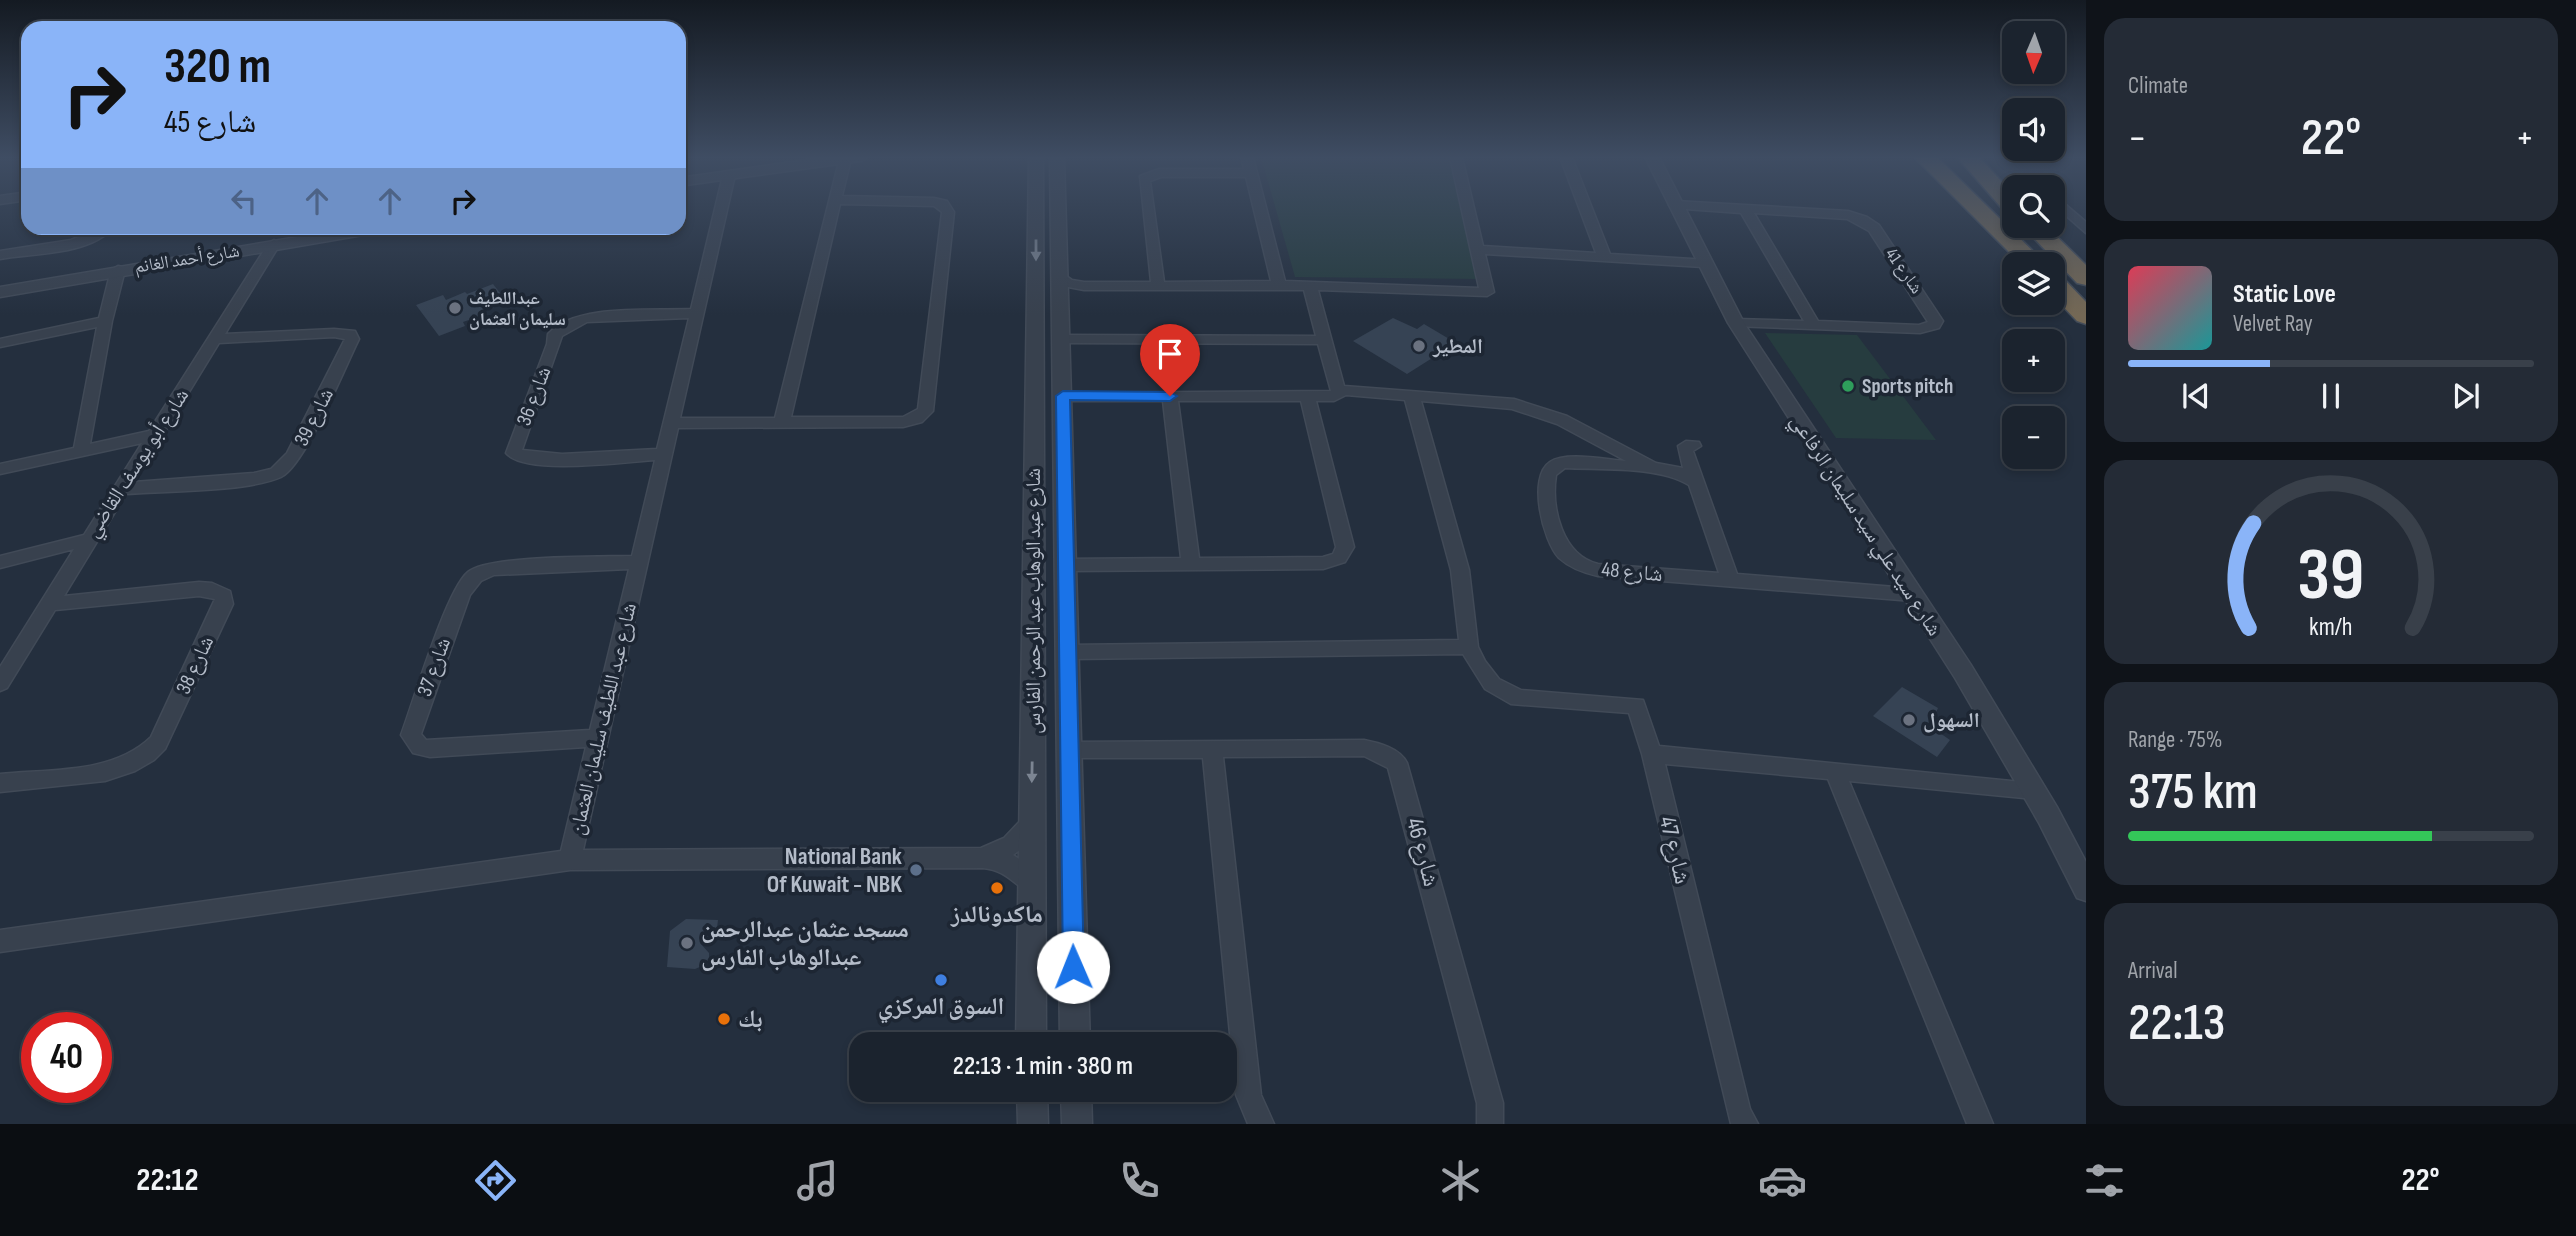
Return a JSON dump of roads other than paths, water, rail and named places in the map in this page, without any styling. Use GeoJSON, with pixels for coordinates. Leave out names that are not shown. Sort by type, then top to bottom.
{"type":"FeatureCollection","features":[{"type":"Feature","properties":{"kind":"highway"},"geometry":{"type":"LineString","coordinates":[[1979,209],[2023,252]]}},
{"type":"Feature","properties":{"kind":"highway"},"geometry":{"type":"LineString","coordinates":[[1988,209],[2025,252]]}},
{"type":"Feature","properties":{"kind":"highway"},"geometry":{"type":"LineString","coordinates":[[2045,238],[2083,275]]}},
{"type":"Feature","properties":{"kind":"highway"},"geometry":{"type":"LineString","coordinates":[[2053,238],[2083,275]]}},
{"type":"Feature","properties":{"kind":"highway"},"geometry":{"type":"LineString","coordinates":[[2065,294],[2086,316]]}},
{"type":"Feature","properties":{"kind":"street","name":"شارع عبد اللطيف سليمان العثمان"},"geometry":{"type":"LineString","coordinates":[[721,209],[570,860],[983,858],[1003,860],[1020,869],[1032,883]]}},
{"type":"Feature","properties":{"kind":"street"},"geometry":{"type":"LineString","coordinates":[[782,421],[835,209]]}},
{"type":"Feature","properties":{"kind":"street"},"geometry":{"type":"LineString","coordinates":[[671,423],[904,422],[917,418],[925,411],[946,209]]}},
{"type":"Feature","properties":{"kind":"street","name":"شارع عبد الوهاب عبد الرحمن الفارس"},"geometry":{"type":"LineString","coordinates":[[1031,1032],[1035,209]]}},
{"type":"Feature","properties":{"kind":"street","name":"شارع عبد الوهاب عبد الرحمن الفارس"},"geometry":{"type":"LineString","coordinates":[[1058,209],[1075,1032]]}},
{"type":"Feature","properties":{"kind":"street"},"geometry":{"type":"LineString","coordinates":[[1148,209],[1158,286]]}},
{"type":"Feature","properties":{"kind":"street"},"geometry":{"type":"LineString","coordinates":[[1259,209],[1279,285]]}},
{"type":"Feature","properties":{"kind":"street"},"geometry":{"type":"LineString","coordinates":[[1059,285],[1279,285],[1487,292],[1468,209]]}},
{"type":"Feature","properties":{"kind":"street"},"geometry":{"type":"LineString","coordinates":[[1586,209],[1605,258]]}},
{"type":"Feature","properties":{"kind":"street","name":"شارع سيد علي سيد سليمان الرفاعي"},"geometry":{"type":"LineString","coordinates":[[1677,209],[1736,323],[1787,407],[1913,594],[2034,790],[2086,889]]}},
{"type":"Feature","properties":{"kind":"street","name":"شارع 41"},"geometry":{"type":"LineString","coordinates":[[1736,323],[1920,329],[1934,325],[1936,321],[1874,228],[1863,220],[1848,215],[1738,209]]}},
{"type":"Feature","properties":{"kind":"street"},"geometry":{"type":"LineString","coordinates":[[2066,209],[2086,229]]}},
{"type":"Feature","properties":{"kind":"street"},"geometry":{"type":"LineString","coordinates":[[1746,210],[1814,326]]}},
{"type":"Feature","properties":{"kind":"street"},"geometry":{"type":"LineString","coordinates":[[0,255],[97,235]]}},
{"type":"Feature","properties":{"kind":"street","name":"شارع أحمد الغانم"},"geometry":{"type":"LineString","coordinates":[[0,292],[331,235]]}},
{"type":"Feature","properties":{"kind":"street","name":"شارع أبو يوسف القاضي"},"geometry":{"type":"LineString","coordinates":[[0,683],[274,244]]}},
{"type":"Feature","properties":{"kind":"street"},"geometry":{"type":"LineString","coordinates":[[1477,250],[1703,263]]}},
{"type":"Feature","properties":{"kind":"street"},"geometry":{"type":"LineString","coordinates":[[81,451],[105,321],[118,270]]}},
{"type":"Feature","properties":{"kind":"street"},"geometry":{"type":"LineString","coordinates":[[1310,286],[1338,390]]}},
{"type":"Feature","properties":{"kind":"street","name":"شارع 36"},"geometry":{"type":"LineString","coordinates":[[664,454],[539,460],[519,457],[514,453],[514,447],[554,344],[555,334],[585,318],[697,313]]}},
{"type":"Feature","properties":{"kind":"street"},"geometry":{"type":"LineString","coordinates":[[0,342],[105,321]]}},
{"type":"Feature","properties":{"kind":"street"},"geometry":{"type":"LineString","coordinates":[[1034,330],[1044,334],[1060,329],[1325,340]]}},
{"type":"Feature","properties":{"kind":"street","name":"شارع 39"},"geometry":{"type":"LineString","coordinates":[[121,489],[254,479],[284,468],[294,456],[352,339],[351,334],[334,333],[217,339]]}},
{"type":"Feature","properties":{"kind":"street","name":"شارع 48"},"geometry":{"type":"LineString","coordinates":[[1063,396],[1334,396],[1339,394],[1338,390],[1487,400],[1541,412],[1652,468]]}},
{"type":"Feature","properties":{"kind":"street"},"geometry":{"type":"LineString","coordinates":[[1033,652],[1050,643],[1069,652],[1469,647],[1460,570],[1411,394]]}},
{"type":"Feature","properties":{"kind":"street"},"geometry":{"type":"LineString","coordinates":[[1170,396],[1191,564]]}},
{"type":"Feature","properties":{"kind":"street"},"geometry":{"type":"LineString","coordinates":[[1067,565],[1323,562],[1343,555],[1345,547],[1307,396]]}},
{"type":"Feature","properties":{"kind":"street"},"geometry":{"type":"LineString","coordinates":[[0,469],[155,435]]}},
{"type":"Feature","properties":{"kind":"street"},"geometry":{"type":"LineString","coordinates":[[1693,446],[1685,448],[1730,579]]}},
{"type":"Feature","properties":{"kind":"street","name":"شارع 48"},"geometry":{"type":"LineString","coordinates":[[1695,481],[1683,474],[1652,468],[1563,462],[1550,468],[1545,480],[1559,545],[1564,554],[1598,570],[1913,594]]}},
{"type":"Feature","properties":{"kind":"street"},"geometry":{"type":"LineString","coordinates":[[0,562],[87,540]]}},
{"type":"Feature","properties":{"kind":"street","name":"شارع 37"},"geometry":{"type":"LineString","coordinates":[[598,738],[430,749],[420,747],[411,735],[462,592],[475,576],[492,569],[639,562]]}},
{"type":"Feature","properties":{"kind":"street","name":"شارع 38"},"geometry":{"type":"LineString","coordinates":[[0,783],[105,772],[122,768],[148,754],[158,743],[224,604],[224,596],[212,590],[199,589],[48,604]]}},
{"type":"Feature","properties":{"kind":"street"},"geometry":{"type":"LineString","coordinates":[[1033,626],[1051,634],[1068,624]]}},
{"type":"Feature","properties":{"kind":"street","name":"شارع 47"},"geometry":{"type":"LineString","coordinates":[[1469,647],[1478,666],[1492,684],[1518,698],[1636,706],[1652,754],[1739,1114],[1745,1124]]}},
{"type":"Feature","properties":{"kind":"street","name":"شارع 46"},"geometry":{"type":"LineString","coordinates":[[1070,750],[1364,748],[1380,752],[1397,762],[1490,1103],[1490,1124]]}},
{"type":"Feature","properties":{"kind":"street"},"geometry":{"type":"LineString","coordinates":[[1212,750],[1249,1095],[1261,1124]]}},
{"type":"Feature","properties":{"kind":"street"},"geometry":{"type":"LineString","coordinates":[[1652,754],[2034,790]]}},
{"type":"Feature","properties":{"kind":"street"},"geometry":{"type":"LineString","coordinates":[[1835,772],[1980,1124]]}},
{"type":"Feature","properties":{"kind":"street","name":"شارع عبد اللطيف سليمان العثمان"},"geometry":{"type":"LineString","coordinates":[[983,858],[1003,851],[1020,840],[1031,825]]}},
{"type":"Feature","properties":{"kind":"street"},"geometry":{"type":"LineString","coordinates":[[0,941],[570,860]]}},
{"type":"Feature","properties":{"kind":"street"},"geometry":{"type":"LineString","coordinates":[[1032,1102],[1033,1124]]}},
{"type":"Feature","properties":{"kind":"street"},"geometry":{"type":"LineString","coordinates":[[1076,1102],[1077,1124]]}},
{"type":"Feature","properties":{"kind":"place","name":"عبداللطيف سليمان العثمان"},"geometry":{"type":"Point","coordinates":[455,308]}},
{"type":"Feature","properties":{"kind":"place","name":"المطير"},"geometry":{"type":"Point","coordinates":[1419,346]}},
{"type":"Feature","properties":{"kind":"place","name":"Sports pitch"},"geometry":{"type":"Point","coordinates":[1848,386]}},
{"type":"Feature","properties":{"kind":"place","name":"السهول"},"geometry":{"type":"Point","coordinates":[1909,720]}},
{"type":"Feature","properties":{"kind":"place","name":"National Bank Of Kuwait - NBK"},"geometry":{"type":"Point","coordinates":[916,870]}},
{"type":"Feature","properties":{"kind":"place","name":"ماكدونالدز"},"geometry":{"type":"Point","coordinates":[997,888]}},
{"type":"Feature","properties":{"kind":"place","name":"مسجد عثمان عبدالرحمن عبدالوهاب الفارس"},"geometry":{"type":"Point","coordinates":[687,943]}},
{"type":"Feature","properties":{"kind":"place","name":"السوق المركزي"},"geometry":{"type":"Point","coordinates":[941,980]}},
{"type":"Feature","properties":{"kind":"place","name":"بك"},"geometry":{"type":"Point","coordinates":[724,1019]}}]}
